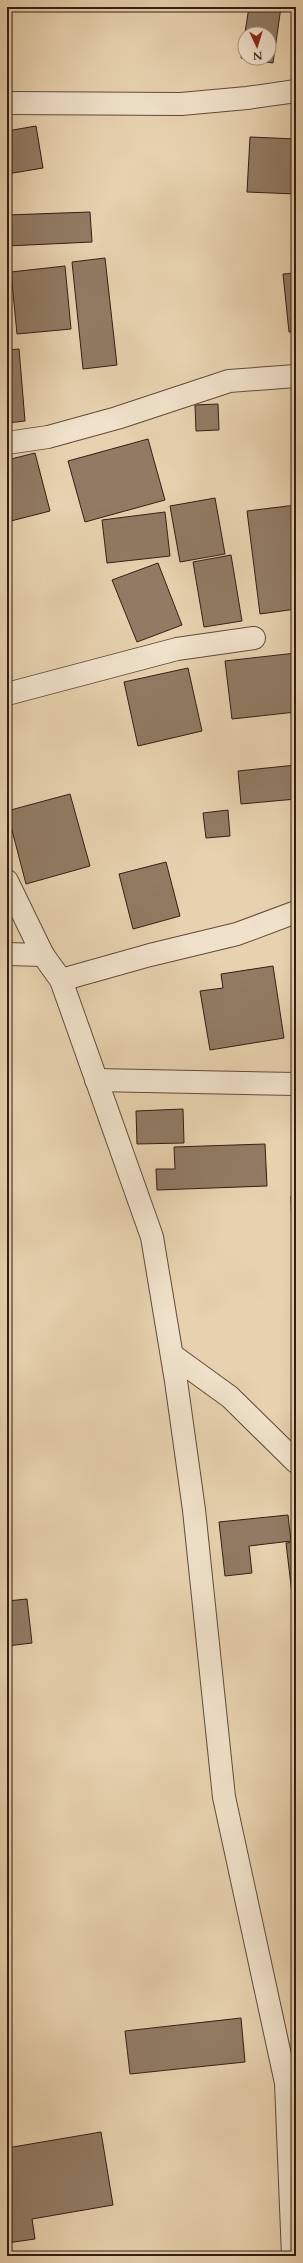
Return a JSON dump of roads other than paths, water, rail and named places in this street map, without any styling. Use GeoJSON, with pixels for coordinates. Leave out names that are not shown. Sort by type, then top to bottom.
{"type":"FeatureCollection","features":[{"type":"Feature","properties":{"kind":"street"},"geometry":{"type":"LineString","coordinates":[[7,103],[181,104],[247,98],[296,91]]}},
{"type":"Feature","properties":{"kind":"street"},"geometry":{"type":"LineString","coordinates":[[7,443],[48,437],[229,381],[296,376]]}},
{"type":"Feature","properties":{"kind":"street"},"geometry":{"type":"LineString","coordinates":[[7,694],[177,649],[254,638]]}},
{"type":"Feature","properties":{"kind":"street"},"geometry":{"type":"LineString","coordinates":[[7,881],[43,955],[61,980],[152,1237],[172,1355],[194,1510],[224,1797],[286,2082],[293,2256]]}},
{"type":"Feature","properties":{"kind":"street"},"geometry":{"type":"LineString","coordinates":[[61,980],[150,955],[237,934],[296,912]]}},
{"type":"Feature","properties":{"kind":"street"},"geometry":{"type":"LineString","coordinates":[[7,954],[43,955]]}},
{"type":"Feature","properties":{"kind":"street"},"geometry":{"type":"LineString","coordinates":[[96,1080],[296,1084]]}},
{"type":"Feature","properties":{"kind":"street"},"geometry":{"type":"LineString","coordinates":[[172,1355],[230,1397],[296,1462]]}}]}
